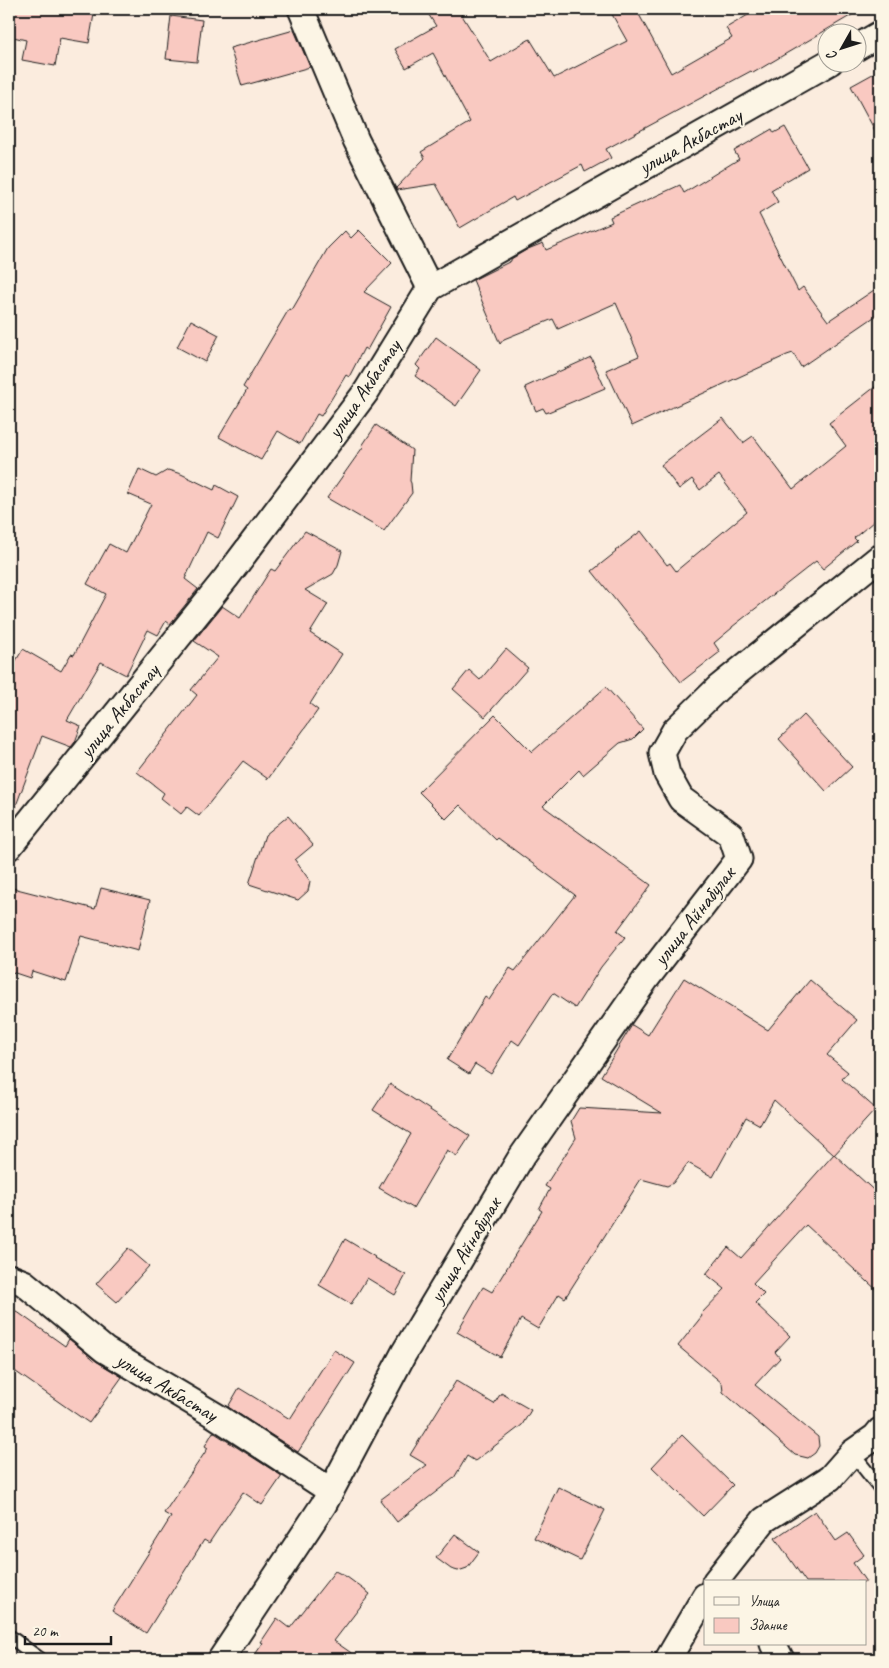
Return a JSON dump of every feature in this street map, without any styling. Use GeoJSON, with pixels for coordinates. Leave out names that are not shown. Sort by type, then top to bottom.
{"type":"FeatureCollection","features":[{"type":"Feature","properties":{"kind":"street"},"geometry":{"type":"LineString","coordinates":[[301,9],[356,140],[430,288]]}},
{"type":"Feature","properties":{"kind":"street"},"geometry":{"type":"LineString","coordinates":[[866,42],[880,34]]}},
{"type":"Feature","properties":{"kind":"street","name":"улица Акбастау"},"geometry":{"type":"LineString","coordinates":[[9,847],[226,578],[366,392],[430,288],[816,70]]}},
{"type":"Feature","properties":{"kind":"street","name":"улица Айнабулак"},"geometry":{"type":"LineString","coordinates":[[221,1659],[319,1512],[404,1353],[520,1159],[646,979],[739,859],[731,835],[681,799],[667,774],[662,753],[675,730],[718,688],[880,557]]}},
{"type":"Feature","properties":{"kind":"street","name":"улица Акбастау"},"geometry":{"type":"LineString","coordinates":[[9,1277],[24,1283],[105,1350],[224,1421],[331,1491]]}},
{"type":"Feature","properties":{"kind":"street"},"geometry":{"type":"LineString","coordinates":[[722,1579],[764,1520],[830,1478],[852,1453],[880,1431]]}},
{"type":"Feature","properties":{"kind":"street"},"geometry":{"type":"LineString","coordinates":[[668,1659],[704,1598]]}},
{"type":"Feature","properties":{"kind":"street"},"geometry":{"type":"LineString","coordinates":[[774,1646],[781,1659]]}},
{"type":"Feature","properties":{"kind":"lane"},"geometry":{"type":"LineString","coordinates":[[852,1453],[880,1488]]}},
{"type":"Feature","properties":{"kind":"lane"},"geometry":{"type":"LineString","coordinates":[[9,1636],[40,1659]]}},
{"type":"Feature","properties":{"kind":"building"},"geometry":{"type":"Polygon","coordinates":[[[9,9],[63,9],[94,14],[89,43],[60,38],[55,66],[22,60],[26,40],[9,36],[9,9]]]}},
{"type":"Feature","properties":{"kind":"building"},"geometry":{"type":"Polygon","coordinates":[[[425,9],[458,9],[491,62],[530,39],[554,78],[627,41],[609,9],[636,9],[671,73],[732,38],[726,28],[758,9],[862,9],[840,22],[816,22],[816,36],[753,73],[751,71],[606,149],[611,158],[585,172],[582,165],[515,201],[513,197],[460,228],[436,184],[397,190],[396,188],[425,158],[421,152],[470,122],[433,53],[406,68],[395,49],[436,26],[425,9]]]}},
{"type":"Feature","properties":{"kind":"building"},"geometry":{"type":"Polygon","coordinates":[[[171,16],[202,20],[197,62],[166,59],[171,16]]]}},
{"type":"Feature","properties":{"kind":"building"},"geometry":{"type":"Polygon","coordinates":[[[294,30],[310,67],[242,86],[230,48],[294,30]]]}},
{"type":"Feature","properties":{"kind":"building"},"geometry":{"type":"Polygon","coordinates":[[[880,70],[880,140],[851,86],[880,70]]]}},
{"type":"Feature","properties":{"kind":"building"},"geometry":{"type":"Polygon","coordinates":[[[785,127],[808,168],[771,190],[778,202],[759,214],[798,291],[803,287],[828,321],[880,286],[880,313],[801,367],[793,353],[787,355],[632,426],[606,370],[639,356],[616,303],[558,329],[553,319],[504,339],[500,344],[473,280],[511,261],[511,259],[528,249],[543,243],[546,250],[612,222],[610,217],[680,185],[684,193],[739,159],[734,151],[772,129],[774,133],[785,127]]]}},
{"type":"Feature","properties":{"kind":"building"},"geometry":{"type":"Polygon","coordinates":[[[359,230],[392,263],[364,292],[391,307],[367,350],[364,348],[349,377],[346,375],[321,416],[317,414],[300,444],[278,431],[261,460],[219,437],[247,390],[243,387],[289,309],[292,310],[328,248],[345,231],[351,238],[359,230]]]}},
{"type":"Feature","properties":{"kind":"building"},"geometry":{"type":"Polygon","coordinates":[[[191,320],[219,335],[205,362],[177,347],[191,320]]]}},
{"type":"Feature","properties":{"kind":"building"},"geometry":{"type":"Polygon","coordinates":[[[436,337],[481,370],[456,406],[415,376],[420,369],[416,365],[436,337]]]}},
{"type":"Feature","properties":{"kind":"building"},"geometry":{"type":"Polygon","coordinates":[[[591,357],[605,388],[546,413],[543,408],[536,411],[525,387],[591,357]]]}},
{"type":"Feature","properties":{"kind":"building"},"geometry":{"type":"Polygon","coordinates":[[[880,383],[880,516],[854,538],[857,541],[823,569],[816,561],[732,627],[714,643],[720,652],[681,682],[592,571],[641,531],[667,565],[670,563],[676,571],[747,512],[719,475],[700,490],[692,479],[679,489],[661,465],[723,418],[743,443],[753,436],[793,489],[846,446],[829,423],[880,383]]]}},
{"type":"Feature","properties":{"kind":"building"},"geometry":{"type":"Polygon","coordinates":[[[376,425],[412,450],[410,481],[412,493],[384,531],[327,498],[376,425]]]}},
{"type":"Feature","properties":{"kind":"building"},"geometry":{"type":"Polygon","coordinates":[[[139,469],[156,477],[168,470],[181,474],[214,490],[216,485],[238,497],[218,538],[207,532],[185,579],[198,589],[170,624],[166,621],[158,635],[148,630],[126,675],[101,662],[67,720],[81,726],[71,747],[42,736],[11,819],[9,819],[9,672],[23,649],[61,671],[71,654],[74,655],[106,594],[87,584],[109,544],[126,553],[151,504],[128,494],[139,469]]]}},
{"type":"Feature","properties":{"kind":"building"},"geometry":{"type":"Polygon","coordinates":[[[305,531],[342,551],[333,574],[305,590],[328,604],[310,633],[342,654],[310,704],[318,710],[268,779],[243,761],[199,816],[187,807],[181,814],[161,798],[164,793],[137,772],[197,695],[191,690],[218,657],[194,641],[222,606],[240,618],[271,569],[275,571],[305,531]]]}},
{"type":"Feature","properties":{"kind":"building"},"geometry":{"type":"Polygon","coordinates":[[[506,649],[528,668],[485,717],[453,689],[469,670],[480,680],[506,649]]]}},
{"type":"Feature","properties":{"kind":"building"},"geometry":{"type":"Polygon","coordinates":[[[606,687],[643,729],[633,739],[620,743],[583,775],[579,770],[543,806],[651,885],[617,931],[625,937],[601,967],[575,1008],[553,993],[519,1045],[512,1040],[491,1074],[475,1064],[469,1074],[447,1060],[485,997],[489,1000],[510,968],[515,971],[575,895],[498,838],[496,840],[460,805],[446,819],[419,792],[495,715],[532,752],[606,687]]]}},
{"type":"Feature","properties":{"kind":"building"},"geometry":{"type":"Polygon","coordinates":[[[804,715],[852,767],[826,791],[779,739],[804,715]]]}},
{"type":"Feature","properties":{"kind":"building"},"geometry":{"type":"Polygon","coordinates":[[[288,816],[313,845],[295,860],[310,881],[308,891],[298,900],[249,884],[265,835],[288,816]]]}},
{"type":"Feature","properties":{"kind":"building"},"geometry":{"type":"Polygon","coordinates":[[[9,887],[95,909],[101,888],[150,900],[138,951],[81,936],[66,982],[32,971],[30,978],[9,971],[9,887]]]}},
{"type":"Feature","properties":{"kind":"building"},"geometry":{"type":"Polygon","coordinates":[[[684,978],[768,1030],[810,980],[857,1020],[827,1055],[848,1072],[842,1079],[876,1109],[834,1155],[774,1100],[760,1125],[746,1117],[713,1177],[688,1163],[673,1183],[667,1186],[641,1179],[565,1298],[559,1294],[538,1329],[521,1319],[500,1357],[457,1332],[483,1287],[492,1292],[542,1211],[539,1209],[550,1189],[545,1186],[576,1138],[571,1121],[579,1108],[662,1113],[601,1076],[632,1025],[648,1035],[684,978]]]}},
{"type":"Feature","properties":{"kind":"building"},"geometry":{"type":"Polygon","coordinates":[[[390,1084],[470,1136],[457,1156],[447,1150],[413,1208],[379,1188],[411,1134],[373,1110],[390,1084]]]}},
{"type":"Feature","properties":{"kind":"building"},"geometry":{"type":"Polygon","coordinates":[[[834,1154],[880,1196],[880,1293],[806,1225],[753,1283],[764,1294],[755,1303],[790,1336],[775,1352],[780,1358],[755,1385],[818,1437],[819,1446],[815,1453],[808,1458],[795,1455],[723,1392],[722,1383],[678,1346],[702,1316],[701,1314],[725,1289],[706,1274],[728,1247],[741,1258],[834,1154]]]}},
{"type":"Feature","properties":{"kind":"building"},"geometry":{"type":"Polygon","coordinates":[[[345,1239],[374,1258],[406,1275],[395,1295],[367,1278],[351,1304],[319,1285],[345,1239]]]}},
{"type":"Feature","properties":{"kind":"building"},"geometry":{"type":"Polygon","coordinates":[[[128,1248],[149,1266],[117,1302],[96,1284],[128,1248]]]}},
{"type":"Feature","properties":{"kind":"building"},"geometry":{"type":"Polygon","coordinates":[[[9,1306],[65,1346],[69,1339],[96,1361],[122,1377],[89,1423],[9,1367],[9,1306]]]}},
{"type":"Feature","properties":{"kind":"building"},"geometry":{"type":"Polygon","coordinates":[[[334,1350],[355,1363],[298,1452],[228,1407],[239,1388],[290,1419],[334,1350]]]}},
{"type":"Feature","properties":{"kind":"building"},"geometry":{"type":"Polygon","coordinates":[[[456,1381],[494,1404],[501,1393],[531,1410],[522,1425],[475,1461],[467,1456],[454,1478],[397,1522],[380,1500],[427,1465],[410,1455],[456,1381]]]}},
{"type":"Feature","properties":{"kind":"building"},"geometry":{"type":"Polygon","coordinates":[[[213,1432],[282,1476],[262,1505],[243,1492],[209,1543],[204,1540],[146,1633],[112,1611],[171,1517],[164,1513],[208,1448],[205,1446],[213,1432]]]}},
{"type":"Feature","properties":{"kind":"building"},"geometry":{"type":"Polygon","coordinates":[[[682,1435],[733,1485],[703,1516],[652,1467],[682,1435]]]}},
{"type":"Feature","properties":{"kind":"building"},"geometry":{"type":"Polygon","coordinates":[[[558,1487],[605,1510],[580,1560],[534,1538],[558,1487]]]}},
{"type":"Feature","properties":{"kind":"building"},"geometry":{"type":"Polygon","coordinates":[[[815,1511],[836,1541],[848,1533],[864,1555],[853,1563],[865,1580],[805,1580],[775,1538],[815,1511]]]}},
{"type":"Feature","properties":{"kind":"building"},"geometry":{"type":"Polygon","coordinates":[[[455,1534],[479,1552],[467,1568],[458,1571],[451,1569],[436,1558],[455,1534]]]}},
{"type":"Feature","properties":{"kind":"building"},"geometry":{"type":"Polygon","coordinates":[[[335,1571],[347,1577],[370,1594],[334,1641],[360,1659],[252,1659],[277,1618],[290,1628],[335,1571]]]}}]}
